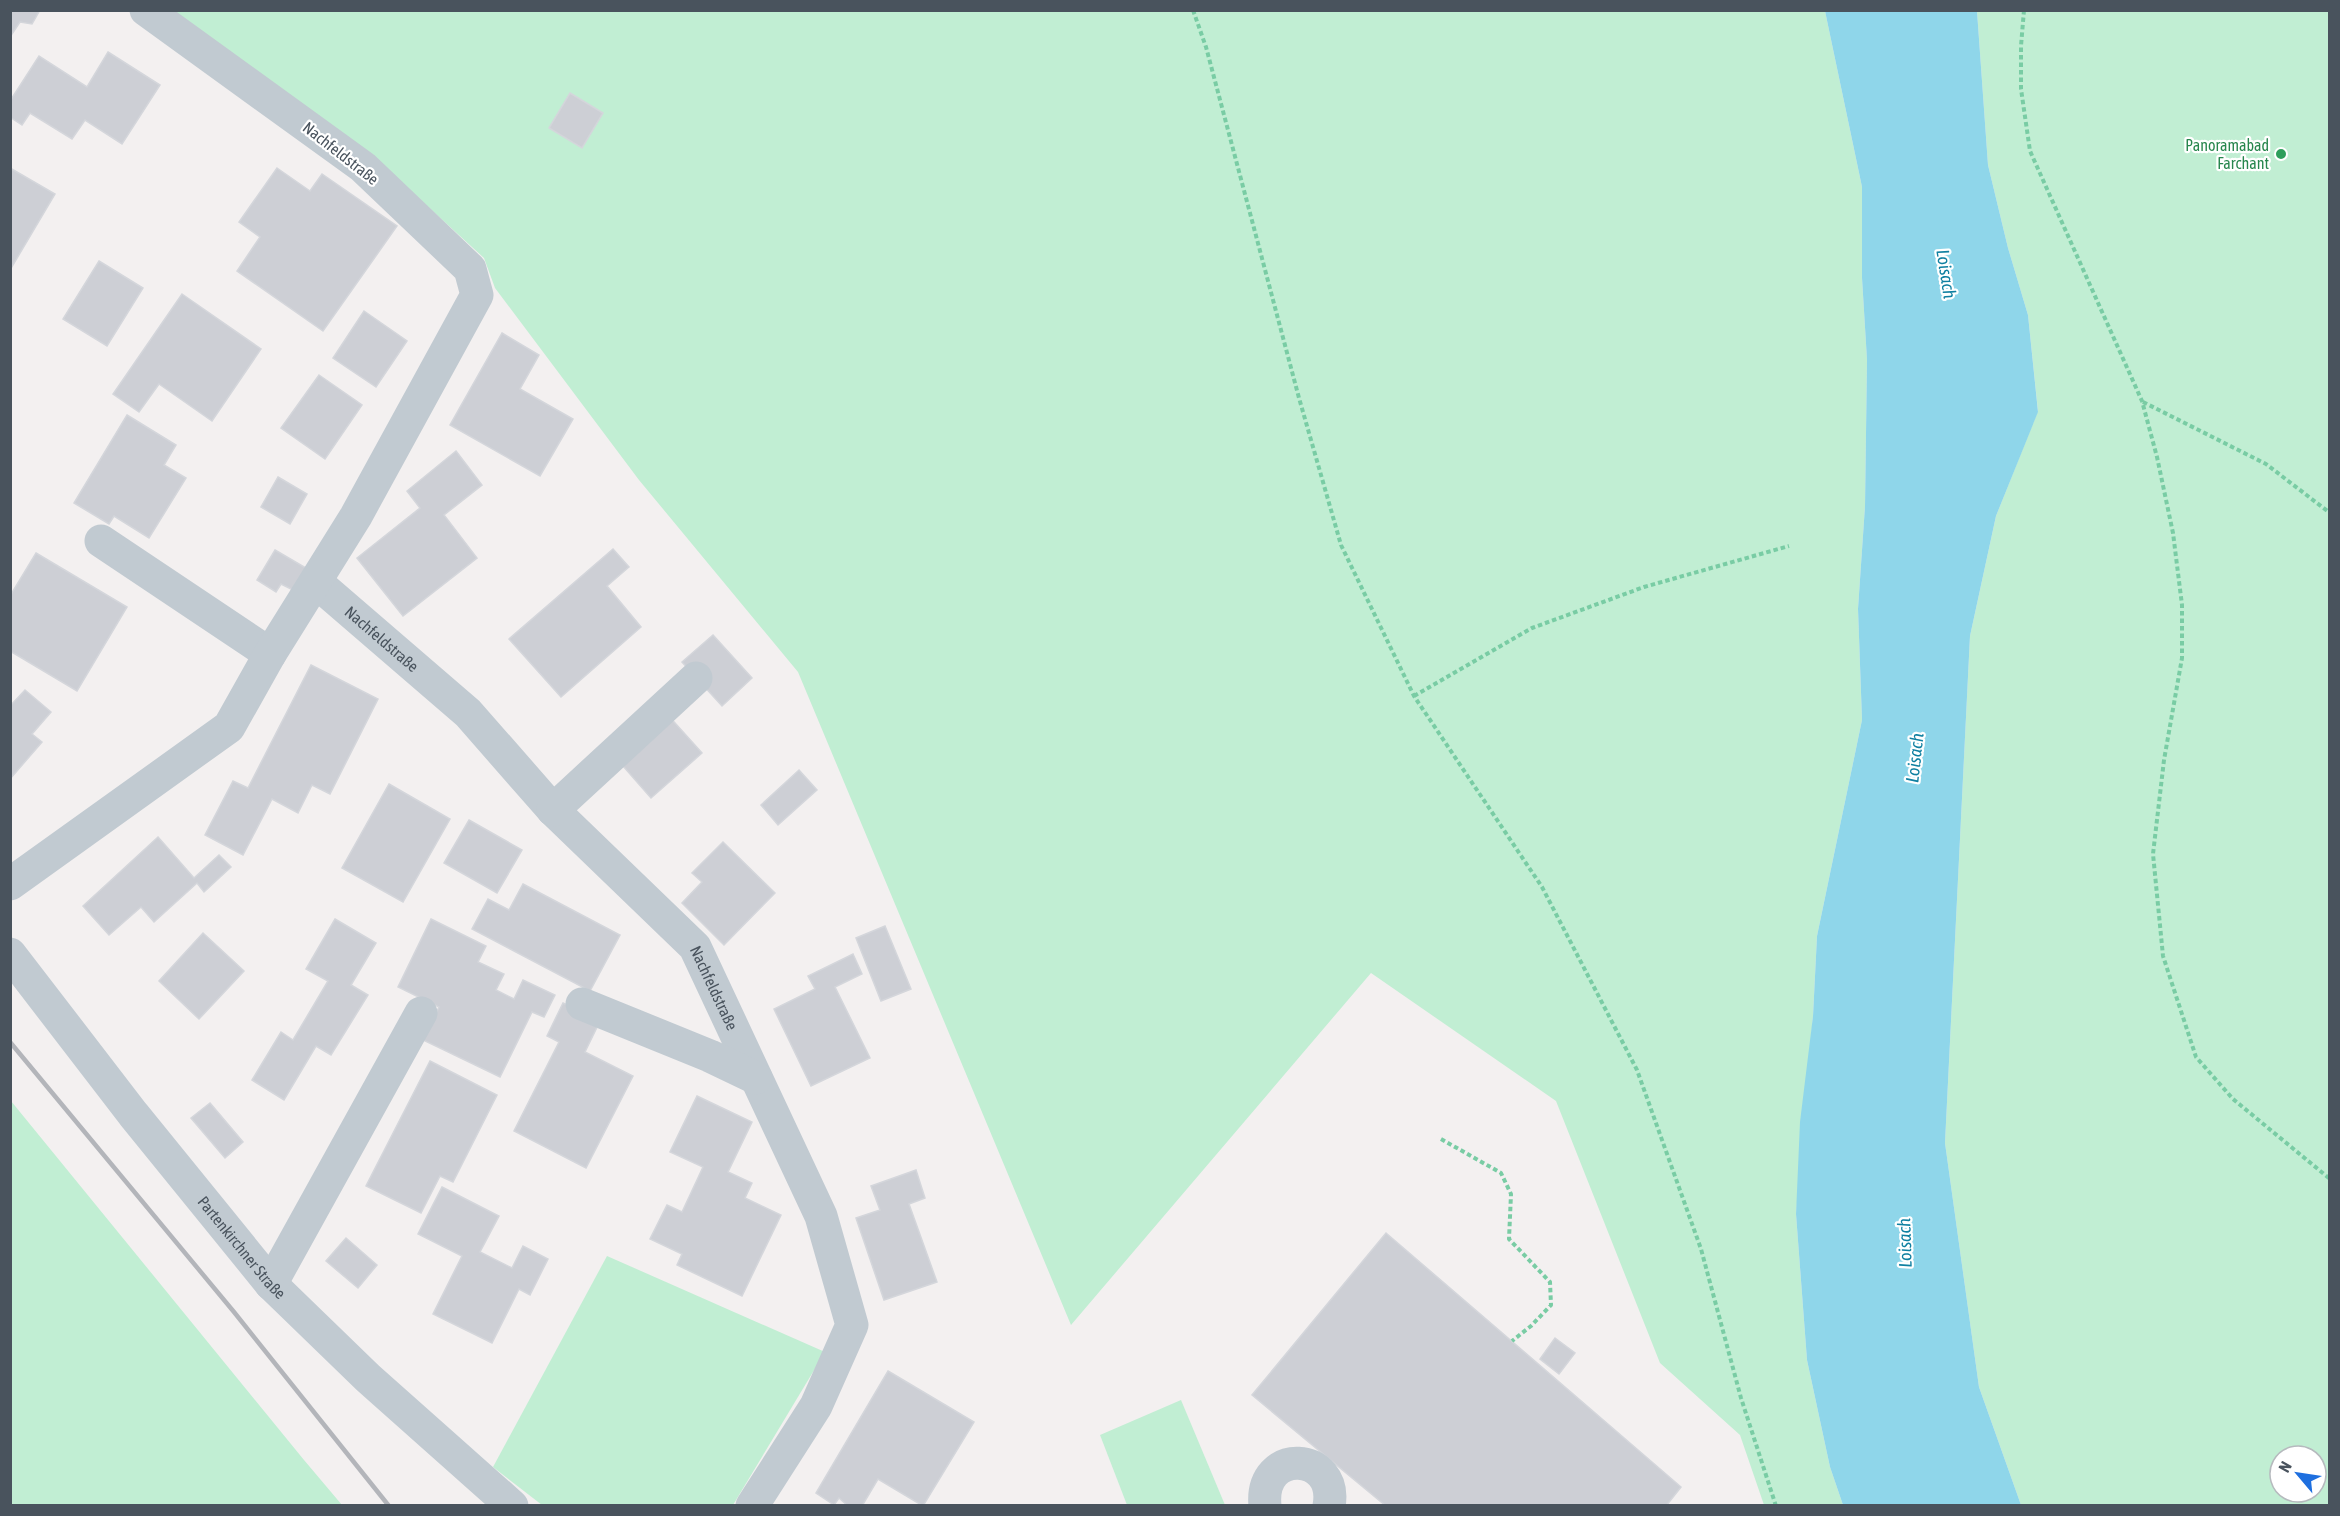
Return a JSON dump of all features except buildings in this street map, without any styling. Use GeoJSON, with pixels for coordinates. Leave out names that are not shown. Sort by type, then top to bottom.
{"type":"FeatureCollection","features":[{"type":"Feature","properties":{"kind":"street","name":"Nachfeldstraße"},"geometry":{"type":"LineString","coordinates":[[10,884],[229,727],[270,654],[356,516],[477,295],[470,269],[363,166],[146,10]]}},
{"type":"Feature","properties":{"kind":"street"},"geometry":{"type":"LineString","coordinates":[[101,541],[270,654]]}},
{"type":"Feature","properties":{"kind":"street","name":"Nachfeldstraße"},"geometry":{"type":"LineString","coordinates":[[316,582],[468,713],[553,810],[695,947],[821,1216],[852,1325],[816,1407],[752,1506]]}},
{"type":"Feature","properties":{"kind":"street"},"geometry":{"type":"LineString","coordinates":[[553,810],[696,678]]}},
{"type":"Feature","properties":{"kind":"street","name":"Partenkirchner Straße"},"geometry":{"type":"LineString","coordinates":[[10,954],[133,1114],[271,1284],[368,1378],[512,1506]]}},
{"type":"Feature","properties":{"kind":"street"},"geometry":{"type":"LineString","coordinates":[[582,1004],[710,1056],[756,1078]]}},
{"type":"Feature","properties":{"kind":"street"},"geometry":{"type":"LineString","coordinates":[[271,1284],[421,1013]]}},
{"type":"Feature","properties":{"kind":"street"},"geometry":{"type":"LineString","coordinates":[[1265,1506],[1266,1484],[1272,1474],[1280,1467],[1290,1463],[1301,1463],[1312,1466],[1327,1482],[1330,1492],[1329,1506]]}},
{"type":"Feature","properties":{"kind":"path"},"geometry":{"type":"LineString","coordinates":[[1193,10],[1206,47],[1299,398],[1341,545],[1414,696],[1542,887],[1637,1070],[1701,1249],[1741,1398],[1776,1506]]}},
{"type":"Feature","properties":{"kind":"path"},"geometry":{"type":"LineString","coordinates":[[2025,10],[2021,46],[2021,89],[2030,152],[2142,401],[2173,533],[2182,605],[2182,658],[2164,760],[2153,854],[2163,956],[2196,1057],[2233,1099],[2330,1179]]}},
{"type":"Feature","properties":{"kind":"path"},"geometry":{"type":"LineString","coordinates":[[2142,401],[2266,464],[2330,513]]}},
{"type":"Feature","properties":{"kind":"path"},"geometry":{"type":"LineString","coordinates":[[1414,696],[1532,628],[1644,587],[1789,546]]}},
{"type":"Feature","properties":{"kind":"path"},"geometry":{"type":"LineString","coordinates":[[1441,1139],[1501,1173],[1511,1194],[1509,1239],[1551,1282],[1551,1305],[1531,1326],[1512,1341]]}},
{"type":"Feature","properties":{"kind":"green space"},"geometry":{"type":"Polygon","coordinates":[[[169,11],[1825,11],[1862,187],[1862,278],[1867,360],[1865,506],[1858,609],[1862,720],[1817,936],[1813,1016],[1796,1214],[1807,1360],[1830,1467],[1843,1505],[1764,1505],[1740,1435],[1660,1363],[1556,1101],[1371,973],[1071,1325],[798,672],[639,480],[495,288],[484,258],[366,150],[169,11]]]}},
{"type":"Feature","properties":{"kind":"green space"},"geometry":{"type":"Polygon","coordinates":[[[1977,11],[2329,11],[2329,1505],[2021,1505],[1979,1387],[1945,1143],[1970,636],[1996,516],[2038,411],[2028,315],[2008,248],[1988,165],[1977,11]]]}},
{"type":"Feature","properties":{"kind":"green space"},"geometry":{"type":"Polygon","coordinates":[[[11,1101],[304,1460],[342,1505],[11,1505],[11,1101]]]}},
{"type":"Feature","properties":{"kind":"green space"},"geometry":{"type":"Polygon","coordinates":[[[607,1256],[825,1352],[733,1505],[542,1505],[493,1467],[607,1256]]]}},
{"type":"Feature","properties":{"kind":"green space"},"geometry":{"type":"Polygon","coordinates":[[[1181,1400],[1225,1505],[1127,1505],[1100,1435],[1181,1400]]]}},
{"type":"Feature","properties":{"kind":"water","name":"Loisach"},"geometry":{"type":"Polygon","coordinates":[[[1825,11],[1977,11],[1988,165],[2008,248],[2028,315],[2038,412],[1996,516],[1970,636],[1945,1143],[1979,1387],[2021,1505],[1843,1505],[1830,1467],[1807,1360],[1796,1214],[1800,1122],[1813,1016],[1817,936],[1862,720],[1858,609],[1865,506],[1867,360],[1862,278],[1862,187],[1825,11]]]}},
{"type":"Feature","properties":{"kind":"railway"},"geometry":{"type":"LineString","coordinates":[[10,1042],[234,1312],[389,1506]]}},
{"type":"Feature","properties":{"kind":"place","name":"Panoramabad Farchant"},"geometry":{"type":"Point","coordinates":[2281,154]}}]}
